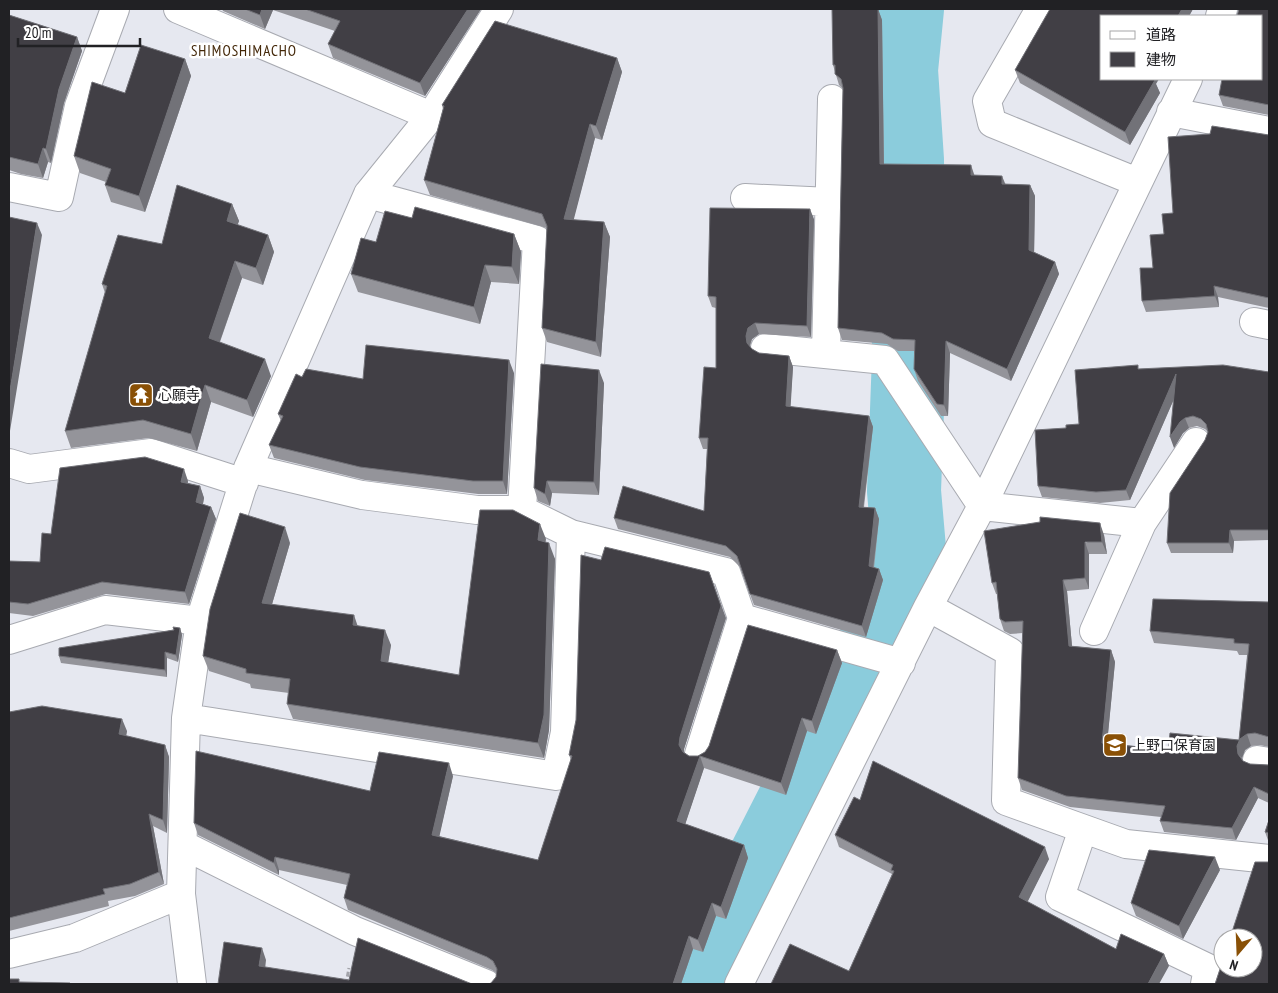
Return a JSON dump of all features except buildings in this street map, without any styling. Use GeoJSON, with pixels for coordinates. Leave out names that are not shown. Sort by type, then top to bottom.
{"type":"FeatureCollection","features":[{"type":"Feature","properties":{"kind":"street"},"geometry":{"type":"LineString","coordinates":[[9,187],[59,197],[79,106],[115,9]]}},
{"type":"Feature","properties":{"kind":"street"},"geometry":{"type":"LineString","coordinates":[[178,9],[210,15],[431,116]]}},
{"type":"Feature","properties":{"kind":"street"},"geometry":{"type":"LineString","coordinates":[[192,984],[181,894],[186,718],[200,621],[246,475],[368,194],[431,116],[499,9]]}},
{"type":"Feature","properties":{"kind":"street"},"geometry":{"type":"LineString","coordinates":[[1040,9],[987,101],[992,123],[1138,182]]}},
{"type":"Feature","properties":{"kind":"street"},"geometry":{"type":"LineString","coordinates":[[739,984],[928,607],[982,506],[1187,80]]}},
{"type":"Feature","properties":{"kind":"street"},"geometry":{"type":"LineString","coordinates":[[826,354],[832,99]]}},
{"type":"Feature","properties":{"kind":"street"},"geometry":{"type":"LineString","coordinates":[[1171,112],[1269,131]]}},
{"type":"Feature","properties":{"kind":"street"},"geometry":{"type":"LineString","coordinates":[[368,194],[537,240],[522,510]]}},
{"type":"Feature","properties":{"kind":"street"},"geometry":{"type":"LineString","coordinates":[[745,198],[830,202]]}},
{"type":"Feature","properties":{"kind":"street"},"geometry":{"type":"LineString","coordinates":[[765,348],[885,360],[982,506]]}},
{"type":"Feature","properties":{"kind":"street"},"geometry":{"type":"LineString","coordinates":[[1094,631],[1142,523],[1196,442]]}},
{"type":"Feature","properties":{"kind":"street"},"geometry":{"type":"LineString","coordinates":[[9,463],[29,469],[151,453],[246,475],[362,496],[477,510],[522,510],[571,534],[726,572],[742,618],[699,754]]}},
{"type":"Feature","properties":{"kind":"street"},"geometry":{"type":"LineString","coordinates":[[982,506],[1142,523]]}},
{"type":"Feature","properties":{"kind":"street"},"geometry":{"type":"LineString","coordinates":[[186,718],[556,776],[565,732],[571,534]]}},
{"type":"Feature","properties":{"kind":"street"},"geometry":{"type":"LineString","coordinates":[[928,607],[1010,652],[1006,800],[1126,844],[1269,858]]}},
{"type":"Feature","properties":{"kind":"street"},"geometry":{"type":"LineString","coordinates":[[9,640],[106,610],[200,621]]}},
{"type":"Feature","properties":{"kind":"street"},"geometry":{"type":"LineString","coordinates":[[742,618],[901,663]]}},
{"type":"Feature","properties":{"kind":"street"},"geometry":{"type":"LineString","coordinates":[[1083,828],[1060,897],[1208,968],[1205,984]]}},
{"type":"Feature","properties":{"kind":"street"},"geometry":{"type":"LineString","coordinates":[[183,845],[355,931],[486,984]]}},
{"type":"Feature","properties":{"kind":"street"},"geometry":{"type":"LineString","coordinates":[[9,954],[75,938],[181,894]]}},
{"type":"Feature","properties":{"kind":"waterway"},"geometry":{"type":"LineString","coordinates":[[701,984],[911,572],[904,491],[909,356],[907,160],[901,70],[907,9]]}},
{"type":"Feature","properties":{"kind":"place","name":"心願寺"},"geometry":{"type":"Point","coordinates":[141,395]}},
{"type":"Feature","properties":{"kind":"place","name":"上野口保育園"},"geometry":{"type":"Point","coordinates":[1115,745]}},
{"type":"Feature","properties":{"kind":"district","name":"SHIMOSHIMACHO"},"geometry":{"type":"Point","coordinates":[244,51]}}]}
